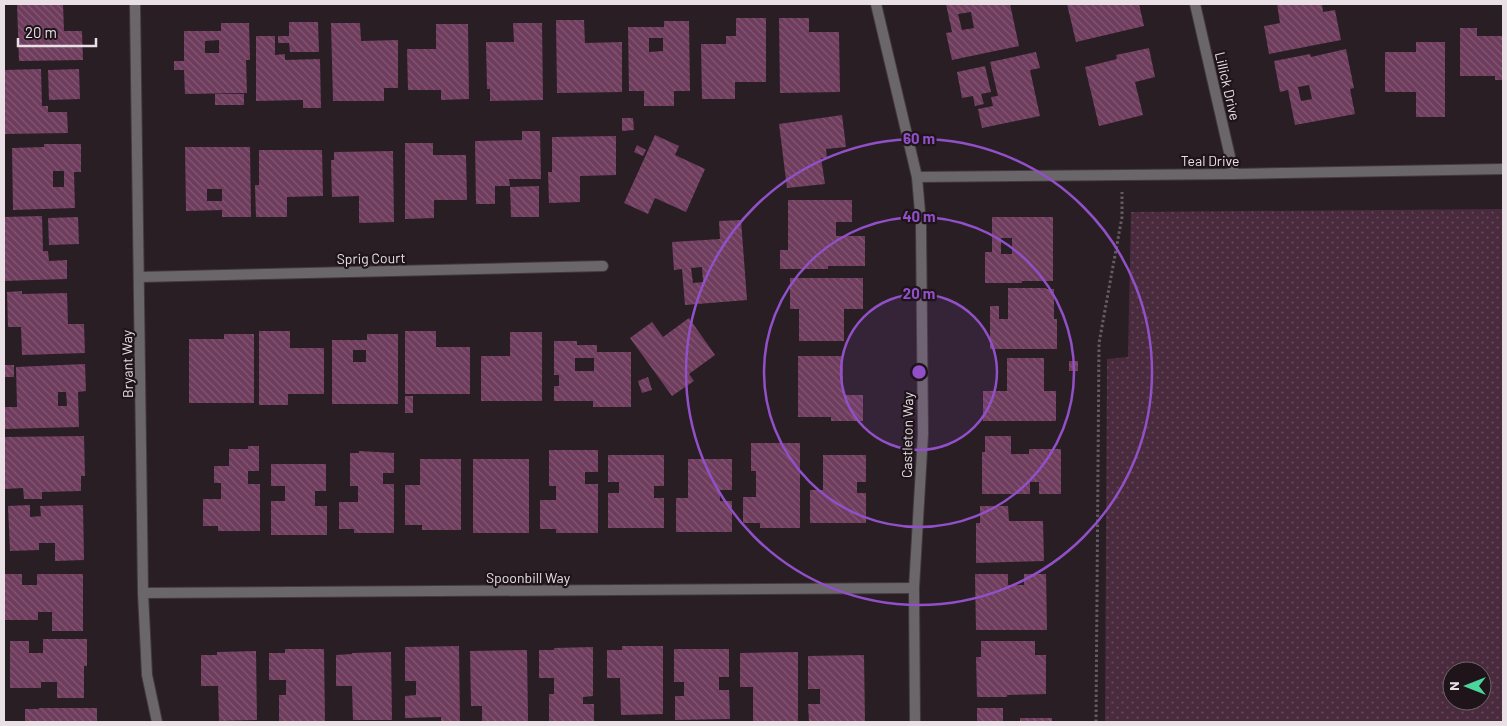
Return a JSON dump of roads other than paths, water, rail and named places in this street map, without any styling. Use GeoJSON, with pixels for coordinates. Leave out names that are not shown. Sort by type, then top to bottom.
{"type":"FeatureCollection","features":[{"type":"Feature","properties":{"kind":"street","name":"Bryant Way"},"geometry":{"type":"LineString","coordinates":[[135,4],[143,593],[146,675],[157,722]]}},
{"type":"Feature","properties":{"kind":"street","name":"Castleton Way"},"geometry":{"type":"LineString","coordinates":[[876,4],[917,177],[921,224],[923,434],[914,588],[914,722]]}},
{"type":"Feature","properties":{"kind":"street","name":"Lillick Drive"},"geometry":{"type":"LineString","coordinates":[[1195,4],[1234,174]]}},
{"type":"Feature","properties":{"kind":"street","name":"Teal Drive"},"geometry":{"type":"LineString","coordinates":[[917,177],[1503,169]]}},
{"type":"Feature","properties":{"kind":"street","name":"Sprig Court"},"geometry":{"type":"LineString","coordinates":[[140,278],[603,266]]}},
{"type":"Feature","properties":{"kind":"street","name":"Spoonbill Way"},"geometry":{"type":"LineString","coordinates":[[143,593],[914,588]]}}]}
